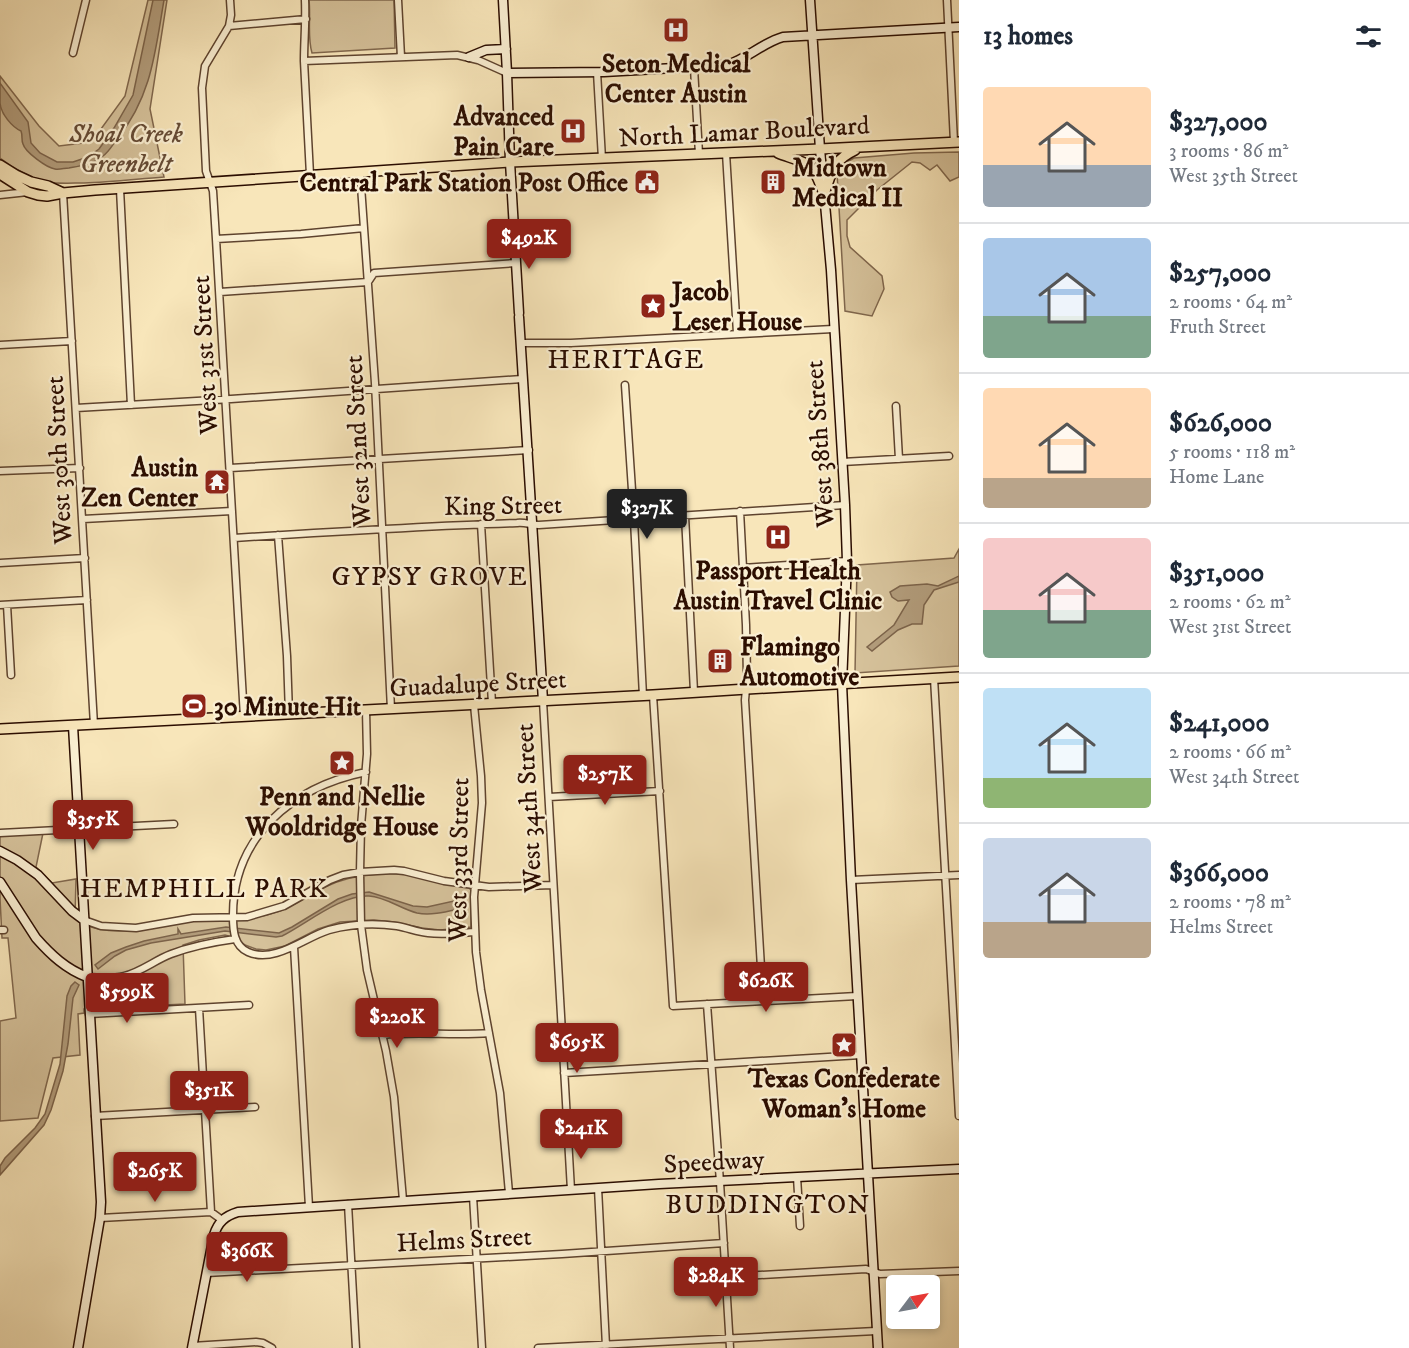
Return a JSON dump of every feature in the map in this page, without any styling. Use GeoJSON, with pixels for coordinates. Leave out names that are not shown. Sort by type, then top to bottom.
{"type":"FeatureCollection","features":[{"type":"Feature","properties":{"kind":"main road","name":"North Lamar Boulevard"},"geometry":{"type":"LineString","coordinates":[[0,174],[28,192],[47,196],[210,182],[510,162],[957,142]]}},
{"type":"Feature","properties":{"kind":"main road"},"geometry":{"type":"LineString","coordinates":[[824,194],[836,163],[843,156],[860,147]]}},
{"type":"Feature","properties":{"kind":"main road"},"geometry":{"type":"LineString","coordinates":[[773,151],[807,164],[824,194]]}},
{"type":"Feature","properties":{"kind":"main road","name":"North Lamar Boulevard"},"geometry":{"type":"LineString","coordinates":[[0,165],[31,182],[63,193]]}},
{"type":"Feature","properties":{"kind":"main road","name":"Guadalupe Street"},"geometry":{"type":"LineString","coordinates":[[0,729],[643,696],[959,677]]}},
{"type":"Feature","properties":{"kind":"street"},"geometry":{"type":"LineString","coordinates":[[73,53],[86,0]]}},
{"type":"Feature","properties":{"kind":"street","name":"West 31st Street"},"geometry":{"type":"LineString","coordinates":[[230,0],[229,26],[205,66],[202,88],[206,171],[213,191],[220,292],[244,717]]}},
{"type":"Feature","properties":{"kind":"street"},"geometry":{"type":"LineString","coordinates":[[305,0],[304,61],[310,175]]}},
{"type":"Feature","properties":{"kind":"street"},"geometry":{"type":"LineString","coordinates":[[398,0],[401,57]]}},
{"type":"Feature","properties":{"kind":"street","name":"West 34th Street"},"geometry":{"type":"LineString","coordinates":[[503,0],[522,379],[529,450],[571,1190]]}},
{"type":"Feature","properties":{"kind":"street","name":"West 38th Street"},"geometry":{"type":"LineString","coordinates":[[810,0],[831,274],[845,505],[847,561],[842,684],[857,996],[878,1348]]}},
{"type":"Feature","properties":{"kind":"street"},"geometry":{"type":"LineString","coordinates":[[947,0],[957,142]]}},
{"type":"Feature","properties":{"kind":"street"},"geometry":{"type":"LineString","coordinates":[[229,26],[306,19]]}},
{"type":"Feature","properties":{"kind":"street"},"geometry":{"type":"LineString","coordinates":[[304,61],[457,55],[478,60],[507,74],[694,68],[738,62],[773,40],[783,37],[959,27]]}},
{"type":"Feature","properties":{"kind":"street"},"geometry":{"type":"LineString","coordinates":[[469,57],[486,50],[506,49]]}},
{"type":"Feature","properties":{"kind":"street"},"geometry":{"type":"LineString","coordinates":[[694,68],[699,154]]}},
{"type":"Feature","properties":{"kind":"street"},"geometry":{"type":"LineString","coordinates":[[597,72],[602,159]]}},
{"type":"Feature","properties":{"kind":"street"},"geometry":{"type":"LineString","coordinates":[[726,153],[737,333]]}},
{"type":"Feature","properties":{"kind":"street","name":"West 32nd Street"},"geometry":{"type":"LineString","coordinates":[[360,172],[375,389],[391,709]]}},
{"type":"Feature","properties":{"kind":"street"},"geometry":{"type":"LineString","coordinates":[[120,189],[131,405]]}},
{"type":"Feature","properties":{"kind":"street"},"geometry":{"type":"LineString","coordinates":[[0,195],[28,192]]}},
{"type":"Feature","properties":{"kind":"street","name":"West 30th Street"},"geometry":{"type":"LineString","coordinates":[[63,193],[94,725]]}},
{"type":"Feature","properties":{"kind":"street"},"geometry":{"type":"LineString","coordinates":[[216,239],[364,228]]}},
{"type":"Feature","properties":{"kind":"street"},"geometry":{"type":"LineString","coordinates":[[220,292],[368,282],[374,273],[516,263]]}},
{"type":"Feature","properties":{"kind":"street"},"geometry":{"type":"LineString","coordinates":[[521,344],[833,329]]}},
{"type":"Feature","properties":{"kind":"street"},"geometry":{"type":"LineString","coordinates":[[0,345],[72,341]]}},
{"type":"Feature","properties":{"kind":"street"},"geometry":{"type":"LineString","coordinates":[[76,408],[522,379]]}},
{"type":"Feature","properties":{"kind":"street"},"geometry":{"type":"LineString","coordinates":[[625,386],[643,696]]}},
{"type":"Feature","properties":{"kind":"street"},"geometry":{"type":"LineString","coordinates":[[896,406],[899,459]]}},
{"type":"Feature","properties":{"kind":"street"},"geometry":{"type":"LineString","coordinates":[[230,468],[529,450]]}},
{"type":"Feature","properties":{"kind":"street"},"geometry":{"type":"LineString","coordinates":[[842,462],[949,456]]}},
{"type":"Feature","properties":{"kind":"street"},"geometry":{"type":"LineString","coordinates":[[0,471],[80,468]]}},
{"type":"Feature","properties":{"kind":"street","name":"King Street"},"geometry":{"type":"LineString","coordinates":[[234,538],[525,522],[533,525],[634,520],[845,505]]}},
{"type":"Feature","properties":{"kind":"street"},"geometry":{"type":"LineString","coordinates":[[82,519],[232,511]]}},
{"type":"Feature","properties":{"kind":"street"},"geometry":{"type":"LineString","coordinates":[[740,511],[746,700],[763,1001]]}},
{"type":"Feature","properties":{"kind":"street"},"geometry":{"type":"LineString","coordinates":[[685,516],[694,692]]}},
{"type":"Feature","properties":{"kind":"street"},"geometry":{"type":"LineString","coordinates":[[481,524],[492,703]]}},
{"type":"Feature","properties":{"kind":"street"},"geometry":{"type":"LineString","coordinates":[[278,535],[289,714]]}},
{"type":"Feature","properties":{"kind":"street"},"geometry":{"type":"LineString","coordinates":[[0,562],[85,558]]}},
{"type":"Feature","properties":{"kind":"street"},"geometry":{"type":"LineString","coordinates":[[743,568],[847,561]]}},
{"type":"Feature","properties":{"kind":"street"},"geometry":{"type":"LineString","coordinates":[[11,675],[3,605],[87,600]]}},
{"type":"Feature","properties":{"kind":"street"},"geometry":{"type":"LineString","coordinates":[[934,678],[959,1116]]}},
{"type":"Feature","properties":{"kind":"street"},"geometry":{"type":"LineString","coordinates":[[653,695],[672,1006],[857,996]]}},
{"type":"Feature","properties":{"kind":"street","name":"West 33rd Street"},"geometry":{"type":"LineString","coordinates":[[474,705],[482,803],[482,822],[474,885],[474,932],[478,971],[500,1093],[509,1193]]}},
{"type":"Feature","properties":{"kind":"street"},"geometry":{"type":"LineString","coordinates":[[366,710],[366,772],[361,826],[361,925],[367,970],[394,1097],[403,1200]]}},
{"type":"Feature","properties":{"kind":"street"},"geometry":{"type":"LineString","coordinates":[[73,726],[101,1202],[78,1348]]}},
{"type":"Feature","properties":{"kind":"street"},"geometry":{"type":"LineString","coordinates":[[366,772],[319,786],[288,806],[258,835],[249,848],[238,874],[233,902],[234,932],[241,948],[251,954],[267,954],[294,947],[311,937],[328,931],[361,925],[399,927],[431,934],[474,932]]}},
{"type":"Feature","properties":{"kind":"street"},"geometry":{"type":"LineString","coordinates":[[549,797],[660,791]]}},
{"type":"Feature","properties":{"kind":"street"},"geometry":{"type":"LineString","coordinates":[[0,833],[174,824]]}},
{"type":"Feature","properties":{"kind":"street"},"geometry":{"type":"LineString","coordinates":[[0,851],[38,875],[66,906],[84,920],[101,926],[136,928],[193,918],[253,916],[284,906],[330,880],[360,872],[404,871],[444,881],[474,885],[504,887],[554,885]]}},
{"type":"Feature","properties":{"kind":"street"},"geometry":{"type":"LineString","coordinates":[[851,880],[959,875]]}},
{"type":"Feature","properties":{"kind":"street"},"geometry":{"type":"LineString","coordinates":[[0,882],[41,944],[73,972],[87,977],[125,976],[159,959],[234,932]]}},
{"type":"Feature","properties":{"kind":"street"},"geometry":{"type":"LineString","coordinates":[[294,947],[309,1207]]}},
{"type":"Feature","properties":{"kind":"street"},"geometry":{"type":"LineString","coordinates":[[707,1004],[730,1348]]}},
{"type":"Feature","properties":{"kind":"street"},"geometry":{"type":"LineString","coordinates":[[89,1014],[249,1005]]}},
{"type":"Feature","properties":{"kind":"street"},"geometry":{"type":"LineString","coordinates":[[199,1008],[212,1212]]}},
{"type":"Feature","properties":{"kind":"street"},"geometry":{"type":"LineString","coordinates":[[382,1035],[414,1032],[489,1034]]}},
{"type":"Feature","properties":{"kind":"street"},"geometry":{"type":"LineString","coordinates":[[564,1073],[861,1055]]}},
{"type":"Feature","properties":{"kind":"street"},"geometry":{"type":"LineString","coordinates":[[95,1116],[255,1107]]}},
{"type":"Feature","properties":{"kind":"street","name":"Speedway"},"geometry":{"type":"LineString","coordinates":[[222,1220],[227,1215],[238,1212],[403,1200],[959,1169]]}},
{"type":"Feature","properties":{"kind":"street"},"geometry":{"type":"LineString","coordinates":[[797,1177],[800,1226]]}},
{"type":"Feature","properties":{"kind":"street"},"geometry":{"type":"LineString","coordinates":[[598,1188],[606,1346]]}},
{"type":"Feature","properties":{"kind":"street"},"geometry":{"type":"LineString","coordinates":[[472,1196],[482,1348]]}},
{"type":"Feature","properties":{"kind":"street"},"geometry":{"type":"LineString","coordinates":[[348,1204],[356,1348]]}},
{"type":"Feature","properties":{"kind":"street"},"geometry":{"type":"LineString","coordinates":[[100,1218],[212,1212],[222,1220],[214,1235],[192,1347],[256,1342],[272,1348]]}},
{"type":"Feature","properties":{"kind":"street","name":"Helms Street"},"geometry":{"type":"LineString","coordinates":[[206,1273],[724,1243]]}},
{"type":"Feature","properties":{"kind":"street"},"geometry":{"type":"LineString","coordinates":[[726,1277],[866,1269],[880,1275],[959,1270]]}},
{"type":"Feature","properties":{"kind":"street"},"geometry":{"type":"LineString","coordinates":[[537,1348],[876,1331]]}},
{"type":"Feature","properties":{"kind":"green space","name":"Shoal Creek Greenbelt"},"geometry":{"type":"Polygon","coordinates":[[[148,0],[167,0],[150,109],[164,177],[94,183],[51,183],[28,175],[0,158],[0,76],[39,126],[59,146],[83,143],[101,129],[125,96],[148,0]]]}},
{"type":"Feature","properties":{"kind":"green space"},"geometry":{"type":"Polygon","coordinates":[[[309,0],[394,0],[395,48],[312,53],[309,0]]]}},
{"type":"Feature","properties":{"kind":"green space"},"geometry":{"type":"Polygon","coordinates":[[[959,152],[959,177],[950,181],[937,165],[930,170],[920,163],[912,162],[877,190],[847,220],[850,247],[882,276],[884,289],[872,316],[845,311],[837,173],[840,166],[854,158],[959,152]]]}},
{"type":"Feature","properties":{"kind":"green space"},"geometry":{"type":"Polygon","coordinates":[[[959,549],[959,666],[855,673],[857,565],[954,558],[959,549]]]}},
{"type":"Feature","properties":{"kind":"green space"},"geometry":{"type":"Polygon","coordinates":[[[43,833],[36,867],[52,883],[76,879],[75,917],[86,925],[99,929],[121,931],[185,922],[268,915],[286,909],[338,882],[365,875],[390,873],[469,888],[471,890],[471,927],[440,930],[374,920],[340,922],[318,929],[285,946],[266,950],[245,945],[236,938],[225,935],[183,945],[185,1004],[84,1009],[84,1013],[78,1014],[80,1055],[53,1058],[38,1118],[0,1121],[0,1021],[16,1018],[8,938],[2,938],[0,835],[43,833]]]}},
{"type":"Feature","properties":{"kind":"shaded area"},"geometry":{"type":"Polygon","coordinates":[[[153,0],[164,0],[154,55],[145,89],[129,122],[107,152],[95,161],[58,169],[42,163],[25,147],[21,131],[2,111],[0,83],[28,122],[31,143],[40,153],[57,162],[73,162],[88,157],[99,149],[133,95],[153,0]]]}},
{"type":"Feature","properties":{"kind":"shaded area"},"geometry":{"type":"Polygon","coordinates":[[[959,576],[959,582],[934,590],[924,605],[922,624],[912,624],[898,630],[872,651],[867,647],[894,625],[909,600],[898,601],[892,597],[890,592],[900,586],[927,584],[938,586],[959,576]]]}},
{"type":"Feature","properties":{"kind":"shaded area"},"geometry":{"type":"Polygon","coordinates":[[[369,892],[413,906],[427,907],[463,899],[466,905],[463,908],[446,912],[423,914],[375,897],[358,897],[324,911],[282,936],[225,931],[151,943],[126,950],[98,969],[95,965],[111,953],[144,941],[178,934],[178,929],[181,934],[226,927],[279,933],[338,899],[369,892]]]}},
{"type":"Feature","properties":{"kind":"shaded area"},"geometry":{"type":"Polygon","coordinates":[[[75,982],[79,985],[73,998],[63,1071],[51,1110],[44,1125],[0,1175],[0,1166],[5,1158],[35,1128],[45,1114],[60,1064],[67,996],[75,982]]]}},
{"type":"Feature","properties":{"kind":"place","name":"Seton Medical Center Austin"},"geometry":{"type":"Point","coordinates":[676,30]}},
{"type":"Feature","properties":{"kind":"place","name":"Advanced Pain Care"},"geometry":{"type":"Point","coordinates":[573,131]}},
{"type":"Feature","properties":{"kind":"place","name":"Central Park Station Post Office"},"geometry":{"type":"Point","coordinates":[647,182]}},
{"type":"Feature","properties":{"kind":"place","name":"Midtown Medical II"},"geometry":{"type":"Point","coordinates":[773,182]}},
{"type":"Feature","properties":{"kind":"place","name":"Jacob Leser House"},"geometry":{"type":"Point","coordinates":[653,306]}},
{"type":"Feature","properties":{"kind":"place","name":"Austin Zen Center"},"geometry":{"type":"Point","coordinates":[217,482]}},
{"type":"Feature","properties":{"kind":"place","name":"Passport Health Austin Travel Clinic"},"geometry":{"type":"Point","coordinates":[778,537]}},
{"type":"Feature","properties":{"kind":"place","name":"Flamingo Automotive"},"geometry":{"type":"Point","coordinates":[720,661]}},
{"type":"Feature","properties":{"kind":"place","name":"30 Minute Hit"},"geometry":{"type":"Point","coordinates":[194,706]}},
{"type":"Feature","properties":{"kind":"place","name":"Penn and Nellie Wooldridge House"},"geometry":{"type":"Point","coordinates":[342,763]}},
{"type":"Feature","properties":{"kind":"place","name":"Texas Confederate Woman's Home"},"geometry":{"type":"Point","coordinates":[844,1045]}},
{"type":"Feature","properties":{"kind":"district","name":"HERITAGE"},"geometry":{"type":"Point","coordinates":[626,359]}},
{"type":"Feature","properties":{"kind":"district","name":"GYPSY GROVE"},"geometry":{"type":"Point","coordinates":[430,576]}},
{"type":"Feature","properties":{"kind":"district","name":"HEMPHILL PARK"},"geometry":{"type":"Point","coordinates":[204,888]}},
{"type":"Feature","properties":{"kind":"district","name":"BUDDINGTON"},"geometry":{"type":"Point","coordinates":[768,1204]}}]}
